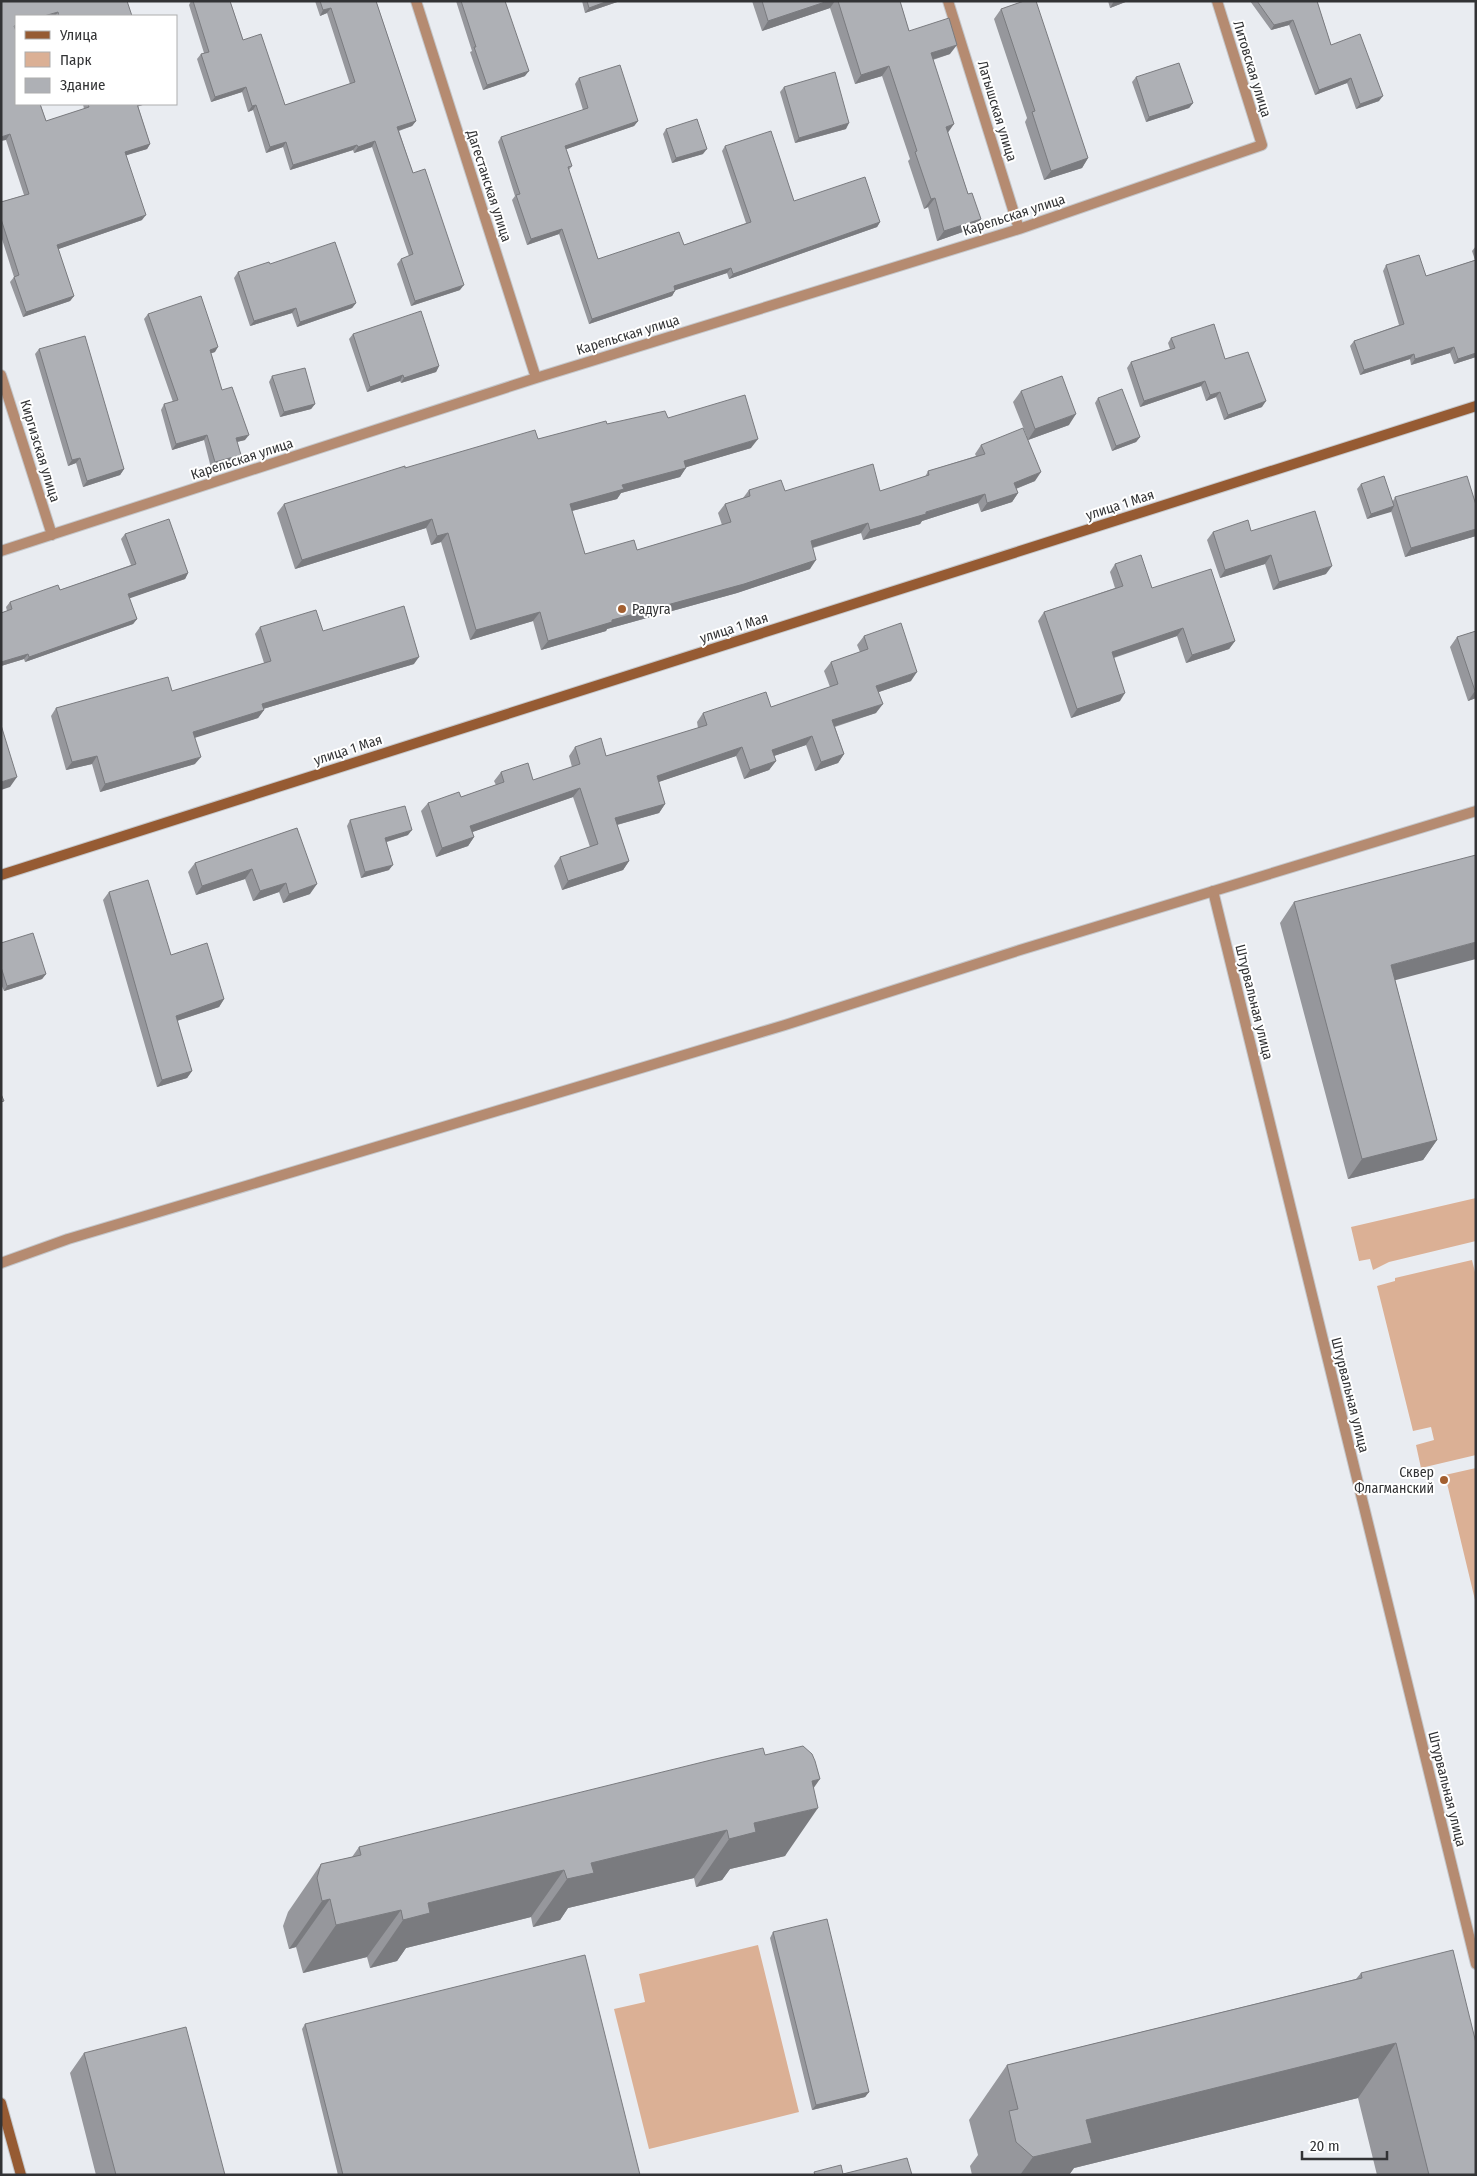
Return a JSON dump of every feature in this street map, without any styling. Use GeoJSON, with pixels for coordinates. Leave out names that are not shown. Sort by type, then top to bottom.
{"type":"FeatureCollection","features":[{"type":"Feature","properties":{"kind":"main road","name":"улица 1 Мая"},"geometry":{"type":"LineString","coordinates":[[1,875],[1476,406]]}},
{"type":"Feature","properties":{"kind":"main road"},"geometry":{"type":"LineString","coordinates":[[1,2103],[21,2175]]}},
{"type":"Feature","properties":{"kind":"street","name":"Дагестанская улица"},"geometry":{"type":"LineString","coordinates":[[416,1],[536,378]]}},
{"type":"Feature","properties":{"kind":"street","name":"Латышская улица"},"geometry":{"type":"LineString","coordinates":[[948,1],[1019,229]]}},
{"type":"Feature","properties":{"kind":"street","name":"Литовская улица"},"geometry":{"type":"LineString","coordinates":[[1217,1],[1262,145]]}},
{"type":"Feature","properties":{"kind":"street","name":"Карельская улица"},"geometry":{"type":"LineString","coordinates":[[1,551],[536,378],[1019,229],[1262,145]]}},
{"type":"Feature","properties":{"kind":"street","name":"Киргизская улица"},"geometry":{"type":"LineString","coordinates":[[1,375],[52,535]]}},
{"type":"Feature","properties":{"kind":"street"},"geometry":{"type":"LineString","coordinates":[[1,1263],[78,1237],[785,1025],[1020,950],[1476,812]]}},
{"type":"Feature","properties":{"kind":"street","name":"Штурвальная улица"},"geometry":{"type":"LineString","coordinates":[[1213,891],[1476,1964]]}},
{"type":"Feature","properties":{"kind":"green space"},"geometry":{"type":"Polygon","coordinates":[[[1476,1198],[1476,1241],[1389,1262],[1373,1270],[1370,1259],[1359,1261],[1351,1227],[1476,1198]]]}},
{"type":"Feature","properties":{"kind":"green space"},"geometry":{"type":"Polygon","coordinates":[[[1472,1260],[1476,1276],[1476,1455],[1421,1468],[1416,1445],[1434,1440],[1431,1427],[1413,1431],[1377,1286],[1395,1281],[1395,1278],[1472,1260]]]}},
{"type":"Feature","properties":{"kind":"green space"},"geometry":{"type":"Polygon","coordinates":[[[1476,1468],[1476,1604],[1445,1475],[1476,1468]]]}},
{"type":"Feature","properties":{"kind":"green space"},"geometry":{"type":"Polygon","coordinates":[[[758,1945],[799,2112],[649,2149],[614,2009],[645,2002],[639,1974],[758,1945]]]}},
{"type":"Feature","properties":{"kind":"building"},"geometry":{"type":"Polygon","coordinates":[[[1,1],[127,1],[132,15],[59,15],[58,12],[48,15],[15,15],[15,105],[40,105],[46,121],[89,107],[88,105],[137,105],[150,144],[125,152],[146,215],[57,245],[74,296],[26,312],[14,277],[19,275],[1,219],[1,202],[29,194],[10,134],[1,137],[1,1]]]}},
{"type":"Feature","properties":{"kind":"building"},"geometry":{"type":"Polygon","coordinates":[[[193,1],[230,1],[243,40],[261,34],[285,105],[355,82],[331,8],[323,10],[320,1],[376,1],[416,121],[397,127],[413,173],[425,169],[464,285],[415,301],[401,259],[413,254],[375,141],[293,165],[286,142],[270,147],[256,105],[252,106],[246,87],[215,97],[201,54],[209,52],[193,1]]]}},
{"type":"Feature","properties":{"kind":"building"},"geometry":{"type":"Polygon","coordinates":[[[461,1],[505,1],[529,71],[487,85],[461,1]]]}},
{"type":"Feature","properties":{"kind":"building"},"geometry":{"type":"Polygon","coordinates":[[[587,1],[608,1],[589,8],[587,1]]]}},
{"type":"Feature","properties":{"kind":"building"},"geometry":{"type":"Polygon","coordinates":[[[762,1],[828,1],[768,21],[762,1]]]}},
{"type":"Feature","properties":{"kind":"building"},"geometry":{"type":"Polygon","coordinates":[[[838,1],[900,1],[909,31],[949,18],[957,45],[931,53],[954,124],[946,127],[968,194],[972,193],[981,219],[944,231],[935,198],[931,199],[915,152],[917,151],[889,66],[861,75],[838,1]]]}},
{"type":"Feature","properties":{"kind":"building"},"geometry":{"type":"Polygon","coordinates":[[[1024,1],[1036,1],[1088,158],[1051,171],[1032,112],[1035,111],[1001,9],[1024,1]]]}},
{"type":"Feature","properties":{"kind":"building"},"geometry":{"type":"Polygon","coordinates":[[[1257,1],[1317,1],[1331,45],[1360,34],[1383,96],[1360,104],[1351,78],[1319,90],[1293,20],[1274,25],[1257,1]]]}},
{"type":"Feature","properties":{"kind":"building"},"geometry":{"type":"Polygon","coordinates":[[[1179,63],[1193,103],[1149,117],[1136,77],[1179,63]]]}},
{"type":"Feature","properties":{"kind":"building"},"geometry":{"type":"Polygon","coordinates":[[[620,65],[638,121],[565,146],[572,166],[568,167],[598,259],[679,232],[684,245],[751,222],[725,146],[771,131],[794,201],[865,177],[880,222],[733,274],[731,268],[674,286],[675,291],[592,319],[562,229],[531,239],[516,195],[520,194],[501,137],[588,108],[579,78],[620,65]]]}},
{"type":"Feature","properties":{"kind":"building"},"geometry":{"type":"Polygon","coordinates":[[[835,72],[849,123],[799,138],[784,87],[835,72]]]}},
{"type":"Feature","properties":{"kind":"building"},"geometry":{"type":"Polygon","coordinates":[[[697,119],[707,149],[676,158],[666,129],[697,119]]]}},
{"type":"Feature","properties":{"kind":"building"},"geometry":{"type":"Polygon","coordinates":[[[335,242],[356,303],[300,322],[296,308],[254,321],[238,272],[269,262],[270,264],[335,242]]]}},
{"type":"Feature","properties":{"kind":"building"},"geometry":{"type":"Polygon","coordinates":[[[1419,255],[1426,276],[1476,260],[1476,353],[1458,359],[1454,347],[1415,359],[1414,354],[1364,370],[1354,341],[1404,324],[1386,265],[1419,255]]]}},
{"type":"Feature","properties":{"kind":"building"},"geometry":{"type":"Polygon","coordinates":[[[201,296],[218,347],[210,350],[222,390],[232,387],[249,435],[236,438],[241,455],[215,462],[207,435],[176,444],[164,404],[178,400],[148,314],[201,296]]]}},
{"type":"Feature","properties":{"kind":"building"},"geometry":{"type":"Polygon","coordinates":[[[421,311],[439,366],[404,378],[403,375],[370,387],[353,334],[421,311]]]}},
{"type":"Feature","properties":{"kind":"building"},"geometry":{"type":"Polygon","coordinates":[[[1214,324],[1225,359],[1248,352],[1266,401],[1228,415],[1220,392],[1210,395],[1205,381],[1144,401],[1131,362],[1175,348],[1171,338],[1214,324]]]}},
{"type":"Feature","properties":{"kind":"building"},"geometry":{"type":"Polygon","coordinates":[[[85,336],[124,469],[87,481],[80,458],[72,460],[39,349],[85,336]]]}},
{"type":"Feature","properties":{"kind":"building"},"geometry":{"type":"Polygon","coordinates":[[[305,368],[315,404],[284,412],[272,376],[305,368]]]}},
{"type":"Feature","properties":{"kind":"building"},"geometry":{"type":"Polygon","coordinates":[[[1062,376],[1076,414],[1035,429],[1021,391],[1062,376]]]}},
{"type":"Feature","properties":{"kind":"building"},"geometry":{"type":"Polygon","coordinates":[[[1122,389],[1140,437],[1116,446],[1098,398],[1122,389]]]}},
{"type":"Feature","properties":{"kind":"building"},"geometry":{"type":"Polygon","coordinates":[[[745,395],[758,439],[684,461],[686,468],[622,485],[624,489],[570,504],[585,554],[634,540],[637,550],[731,522],[725,504],[750,496],[749,490],[781,480],[785,491],[873,464],[880,491],[929,475],[928,471],[985,454],[981,445],[1023,428],[1041,472],[1014,483],[1018,493],[987,503],[985,494],[870,530],[868,523],[811,541],[816,560],[744,584],[612,620],[612,622],[548,641],[540,612],[476,630],[448,533],[437,536],[432,519],[302,560],[284,504],[405,466],[405,468],[535,430],[538,439],[606,421],[607,424],[665,411],[668,418],[745,395]]]}},
{"type":"Feature","properties":{"kind":"building"},"geometry":{"type":"Polygon","coordinates":[[[1384,476],[1394,506],[1371,514],[1361,484],[1384,476]]]}},
{"type":"Feature","properties":{"kind":"building"},"geometry":{"type":"Polygon","coordinates":[[[1467,476],[1476,505],[1476,529],[1411,548],[1395,497],[1467,476]]]}},
{"type":"Feature","properties":{"kind":"building"},"geometry":{"type":"Polygon","coordinates":[[[1315,511],[1332,566],[1279,582],[1271,555],[1225,570],[1213,532],[1248,520],[1251,531],[1315,511]]]}},
{"type":"Feature","properties":{"kind":"building"},"geometry":{"type":"Polygon","coordinates":[[[169,519],[188,573],[128,594],[137,619],[29,657],[28,654],[1,662],[1,613],[12,609],[10,602],[58,585],[60,590],[136,564],[125,534],[169,519]]]}},
{"type":"Feature","properties":{"kind":"building"},"geometry":{"type":"Polygon","coordinates":[[[1141,555],[1152,588],[1211,569],[1235,641],[1192,655],[1183,628],[1112,652],[1125,693],[1077,709],[1044,612],[1123,586],[1115,564],[1141,555]]]}},
{"type":"Feature","properties":{"kind":"building"},"geometry":{"type":"Polygon","coordinates":[[[404,606],[419,657],[262,704],[264,710],[193,732],[201,757],[105,784],[97,756],[72,762],[56,708],[168,677],[172,691],[271,661],[260,627],[316,610],[323,631],[404,606]]]}},
{"type":"Feature","properties":{"kind":"building"},"geometry":{"type":"Polygon","coordinates":[[[901,623],[917,672],[876,686],[883,704],[832,720],[844,754],[821,762],[812,736],[772,750],[776,761],[750,770],[742,747],[657,776],[665,804],[615,818],[629,861],[568,881],[560,857],[598,844],[580,788],[470,826],[474,837],[442,848],[428,803],[459,792],[461,797],[504,782],[501,772],[528,763],[533,780],[580,764],[575,747],[601,738],[606,756],[707,725],[703,713],[766,692],[771,707],[838,684],[831,662],[868,649],[864,636],[901,623]]]}},
{"type":"Feature","properties":{"kind":"building"},"geometry":{"type":"Polygon","coordinates":[[[1476,631],[1476,690],[1475,691],[1457,637],[1476,631]]]}},
{"type":"Feature","properties":{"kind":"building"},"geometry":{"type":"Polygon","coordinates":[[[1,725],[17,777],[1,782],[1,725]]]}},
{"type":"Feature","properties":{"kind":"building"},"geometry":{"type":"Polygon","coordinates":[[[405,806],[412,830],[385,838],[393,865],[365,872],[350,820],[405,806]]]}},
{"type":"Feature","properties":{"kind":"building"},"geometry":{"type":"Polygon","coordinates":[[[297,828],[317,884],[289,894],[286,883],[260,891],[252,869],[202,886],[195,863],[297,828]]]}},
{"type":"Feature","properties":{"kind":"building"},"geometry":{"type":"Polygon","coordinates":[[[1476,855],[1476,942],[1391,965],[1437,1140],[1362,1159],[1294,902],[1476,855]]]}},
{"type":"Feature","properties":{"kind":"building"},"geometry":{"type":"Polygon","coordinates":[[[148,880],[171,955],[207,943],[224,999],[176,1016],[192,1071],[162,1080],[109,892],[148,880]]]}},
{"type":"Feature","properties":{"kind":"building"},"geometry":{"type":"Polygon","coordinates":[[[33,933],[46,974],[7,986],[1,967],[1,943],[33,933]]]}},
{"type":"Feature","properties":{"kind":"building"},"geometry":{"type":"Polygon","coordinates":[[[803,1746],[812,1754],[820,1779],[812,1781],[818,1808],[754,1823],[756,1832],[729,1839],[727,1830],[591,1863],[594,1873],[567,1879],[564,1870],[428,1903],[430,1913],[403,1920],[401,1910],[336,1925],[330,1899],[322,1901],[317,1878],[321,1864],[361,1855],[359,1847],[763,1748],[765,1755],[803,1746]]]}},
{"type":"Feature","properties":{"kind":"building"},"geometry":{"type":"Polygon","coordinates":[[[827,1919],[869,2092],[816,2105],[773,1932],[827,1919]]]}},
{"type":"Feature","properties":{"kind":"building"},"geometry":{"type":"Polygon","coordinates":[[[1453,1950],[1476,2043],[1476,2175],[1429,2175],[1396,2043],[1086,2120],[1092,2143],[1033,2157],[1016,2142],[1009,2111],[1018,2109],[1007,2065],[1362,1978],[1361,1973],[1453,1950]]]}},
{"type":"Feature","properties":{"kind":"building"},"geometry":{"type":"Polygon","coordinates":[[[585,1955],[640,2175],[343,2175],[305,2024],[585,1955]]]}},
{"type":"Feature","properties":{"kind":"building"},"geometry":{"type":"Polygon","coordinates":[[[186,2027],[225,2175],[116,2175],[84,2053],[186,2027]]]}},
{"type":"Feature","properties":{"kind":"building"},"geometry":{"type":"Polygon","coordinates":[[[907,2158],[912,2175],[815,2175],[814,2172],[841,2165],[843,2174],[907,2158]]]}},
{"type":"Feature","properties":{"kind":"place","name":"Радуга"},"geometry":{"type":"Point","coordinates":[622,609]}},
{"type":"Feature","properties":{"kind":"place","name":"Сквер Флагманский"},"geometry":{"type":"Point","coordinates":[1444,1480]}}]}
